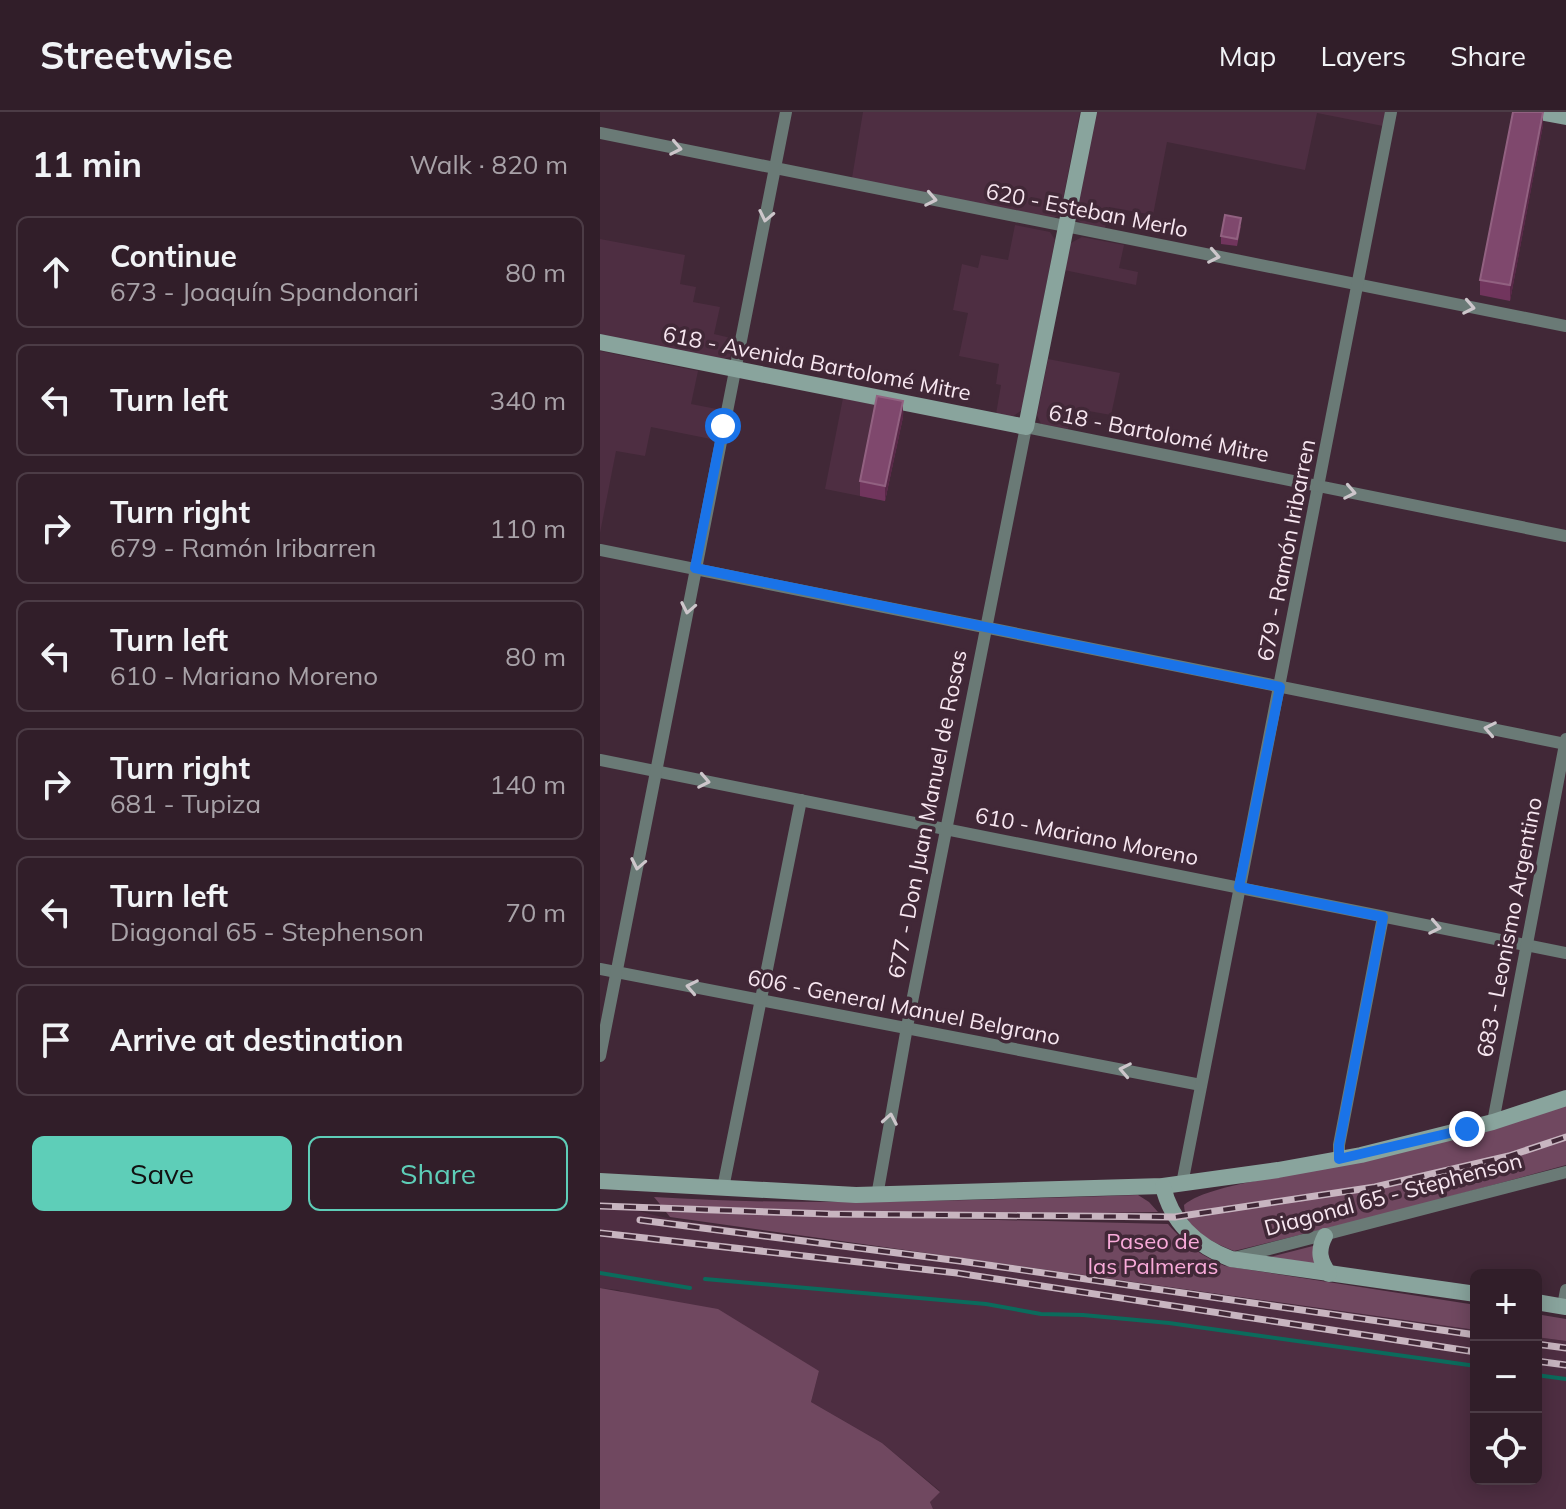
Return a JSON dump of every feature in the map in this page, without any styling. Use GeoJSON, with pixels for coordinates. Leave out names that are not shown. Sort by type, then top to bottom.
{"type":"FeatureCollection","features":[{"type":"Feature","properties":{"kind":"street"},"geometry":{"type":"LineString","coordinates":[[600,1056],[786,112]]}},
{"type":"Feature","properties":{"kind":"street","name":"677 - Don Juan Manuel de Rosas"},"geometry":{"type":"LineString","coordinates":[[877,1196],[907,1027],[1089,112]]}},
{"type":"Feature","properties":{"kind":"street","name":"679 - Ramón Iribarren"},"geometry":{"type":"LineString","coordinates":[[1182,1184],[1391,112]]}},
{"type":"Feature","properties":{"kind":"street"},"geometry":{"type":"LineString","coordinates":[[1539,112],[1566,117]]}},
{"type":"Feature","properties":{"kind":"street","name":"620 - Esteban Merlo"},"geometry":{"type":"LineString","coordinates":[[600,133],[1566,326]]}},
{"type":"Feature","properties":{"kind":"street","name":"618 - Avenida Bartolomé Mitre"},"geometry":{"type":"LineString","coordinates":[[600,342],[1026,427]]}},
{"type":"Feature","properties":{"kind":"street","name":"618 - Bartolomé Mitre"},"geometry":{"type":"LineString","coordinates":[[1026,427],[1566,536]]}},
{"type":"Feature","properties":{"kind":"street"},"geometry":{"type":"LineString","coordinates":[[600,550],[1566,742]]}},
{"type":"Feature","properties":{"kind":"street","name":"683 - Leonismo Argentino"},"geometry":{"type":"LineString","coordinates":[[1493,1122],[1566,742]]}},
{"type":"Feature","properties":{"kind":"street","name":"610 - Mariano Moreno"},"geometry":{"type":"LineString","coordinates":[[600,760],[1566,953]]}},
{"type":"Feature","properties":{"kind":"street"},"geometry":{"type":"LineString","coordinates":[[723,1188],[801,800]]}},
{"type":"Feature","properties":{"kind":"street"},"geometry":{"type":"LineString","coordinates":[[1339,1159],[1339,1145],[1383,917]]}},
{"type":"Feature","properties":{"kind":"street","name":"606 - General Manuel Belgrano"},"geometry":{"type":"LineString","coordinates":[[600,969],[1201,1085]]}},
{"type":"Feature","properties":{"kind":"street","name":"Diagonal 65 - Stephenson"},"geometry":{"type":"LineString","coordinates":[[600,1181],[877,1196],[1163,1186],[1339,1159],[1493,1122],[1566,1098]]}},
{"type":"Feature","properties":{"kind":"street","name":"Diagonal 65 - Stephenson"},"geometry":{"type":"LineString","coordinates":[[1231,1259],[1566,1172]]}},
{"type":"Feature","properties":{"kind":"street"},"geometry":{"type":"LineString","coordinates":[[1163,1186],[1167,1203],[1183,1227],[1204,1246],[1231,1259],[1470,1293]]}},
{"type":"Feature","properties":{"kind":"street"},"geometry":{"type":"LineString","coordinates":[[1325,1236],[1320,1246],[1320,1257],[1329,1274]]}},
{"type":"Feature","properties":{"kind":"street"},"geometry":{"type":"LineString","coordinates":[[1542,1302],[1565,1301]]}},
{"type":"Feature","properties":{"kind":"shaded area"},"geometry":{"type":"Polygon","coordinates":[[[863,112],[1080,112],[1058,216],[1053,218],[852,178],[863,112]]]}},
{"type":"Feature","properties":{"kind":"shaded area"},"geometry":{"type":"Polygon","coordinates":[[[1095,112],[1386,112],[1383,126],[1317,113],[1305,170],[1167,142],[1153,215],[1109,207],[1105,229],[1082,224],[1076,218],[1095,112]]]}},
{"type":"Feature","properties":{"kind":"shaded area"},"geometry":{"type":"Polygon","coordinates":[[[1015,225],[1050,232],[1055,240],[1022,410],[1012,417],[996,414],[1001,385],[996,384],[999,364],[959,356],[968,313],[953,310],[962,264],[978,268],[981,255],[1008,260],[1015,225]]]}},
{"type":"Feature","properties":{"kind":"shaded area"},"geometry":{"type":"Polygon","coordinates":[[[1082,237],[1124,245],[1119,268],[1138,272],[1136,285],[1064,270],[1069,244],[1082,237]]]}},
{"type":"Feature","properties":{"kind":"shaded area"},"geometry":{"type":"Polygon","coordinates":[[[600,239],[685,255],[680,284],[696,287],[693,302],[720,307],[714,334],[735,339],[730,357],[723,359],[600,335],[600,239]]]}},
{"type":"Feature","properties":{"kind":"shaded area"},"geometry":{"type":"Polygon","coordinates":[[[600,351],[698,371],[691,404],[722,410],[716,440],[651,427],[645,456],[616,451],[600,533],[600,351]]]}},
{"type":"Feature","properties":{"kind":"shaded area"},"geometry":{"type":"Polygon","coordinates":[[[1048,359],[1120,373],[1111,415],[1072,408],[1068,429],[1041,424],[1037,415],[1048,359]]]}},
{"type":"Feature","properties":{"kind":"shaded area"},"geometry":{"type":"Polygon","coordinates":[[[843,398],[904,411],[885,501],[825,489],[843,398]]]}},
{"type":"Feature","properties":{"kind":"shaded area"},"geometry":{"type":"Polygon","coordinates":[[[600,1202],[671,1219],[1470,1329],[1470,1485],[1542,1485],[1542,1338],[1566,1341],[1566,1509],[933,1509],[930,1502],[940,1491],[882,1443],[811,1402],[819,1371],[618,1290],[600,1288],[600,1202]]]}},
{"type":"Feature","properties":{"kind":"green space"},"geometry":{"type":"Polygon","coordinates":[[[1566,1103],[1566,1165],[1234,1251],[1195,1229],[1186,1214],[1184,1205],[1213,1191],[1366,1159],[1566,1103]]]}},
{"type":"Feature","properties":{"kind":"green space","name":"Paseo de las Palmeras"},"geometry":{"type":"Polygon","coordinates":[[[1138,1195],[1158,1212],[921,1216],[664,1209],[654,1197],[835,1202],[1138,1195]]]}},
{"type":"Feature","properties":{"kind":"green space","name":"Paseo de las Palmeras"},"geometry":{"type":"Polygon","coordinates":[[[666,1212],[1168,1224],[1194,1248],[1225,1266],[1470,1304],[1470,1329],[670,1217],[666,1212]]]}},
{"type":"Feature","properties":{"kind":"green space"},"geometry":{"type":"Polygon","coordinates":[[[1313,1246],[1315,1264],[1270,1257],[1313,1246]]]}},
{"type":"Feature","properties":{"kind":"green space"},"geometry":{"type":"Polygon","coordinates":[[[600,1288],[718,1309],[819,1371],[811,1402],[882,1443],[940,1492],[930,1502],[933,1509],[600,1509],[600,1288]]]}},
{"type":"Feature","properties":{"kind":"green space"},"geometry":{"type":"Polygon","coordinates":[[[1542,1315],[1566,1319],[1566,1341],[1542,1338],[1542,1315]]]}},
{"type":"Feature","properties":{"kind":"building"},"geometry":{"type":"Polygon","coordinates":[[[1513,112],[1543,112],[1510,285],[1480,280],[1513,112]]]}},
{"type":"Feature","properties":{"kind":"building"},"geometry":{"type":"Polygon","coordinates":[[[1225,215],[1241,218],[1237,239],[1221,236],[1225,215]]]}},
{"type":"Feature","properties":{"kind":"building"},"geometry":{"type":"Polygon","coordinates":[[[877,396],[903,401],[885,486],[860,481],[877,396]]]}},
{"type":"Feature","properties":{"kind":"waterway"},"geometry":{"type":"LineString","coordinates":[[600,1273],[690,1288]]}},
{"type":"Feature","properties":{"kind":"waterway"},"geometry":{"type":"LineString","coordinates":[[705,1279],[986,1304],[1041,1314],[1169,1323],[1470,1365]]}},
{"type":"Feature","properties":{"kind":"waterway"},"geometry":{"type":"LineString","coordinates":[[1542,1376],[1566,1379]]}},
{"type":"Feature","properties":{"kind":"railway"},"geometry":{"type":"LineString","coordinates":[[600,1206],[830,1214],[1175,1217],[1375,1187],[1509,1156],[1566,1137]]}},
{"type":"Feature","properties":{"kind":"railway"},"geometry":{"type":"LineString","coordinates":[[640,1220],[960,1261],[1470,1334]]}},
{"type":"Feature","properties":{"kind":"railway"},"geometry":{"type":"LineString","coordinates":[[600,1233],[957,1273],[1470,1351]]}},
{"type":"Feature","properties":{"kind":"railway"},"geometry":{"type":"LineString","coordinates":[[1542,1345],[1566,1348]]}},
{"type":"Feature","properties":{"kind":"railway"},"geometry":{"type":"LineString","coordinates":[[1542,1362],[1566,1365]]}},
{"type":"Feature","properties":{"kind":"route"},"geometry":{"type":"LineString","coordinates":[[723,426],[695,568],[1280,687],[1239,887],[1383,917],[1339,1145],[1339,1159],[1467,1129]]}}]}
